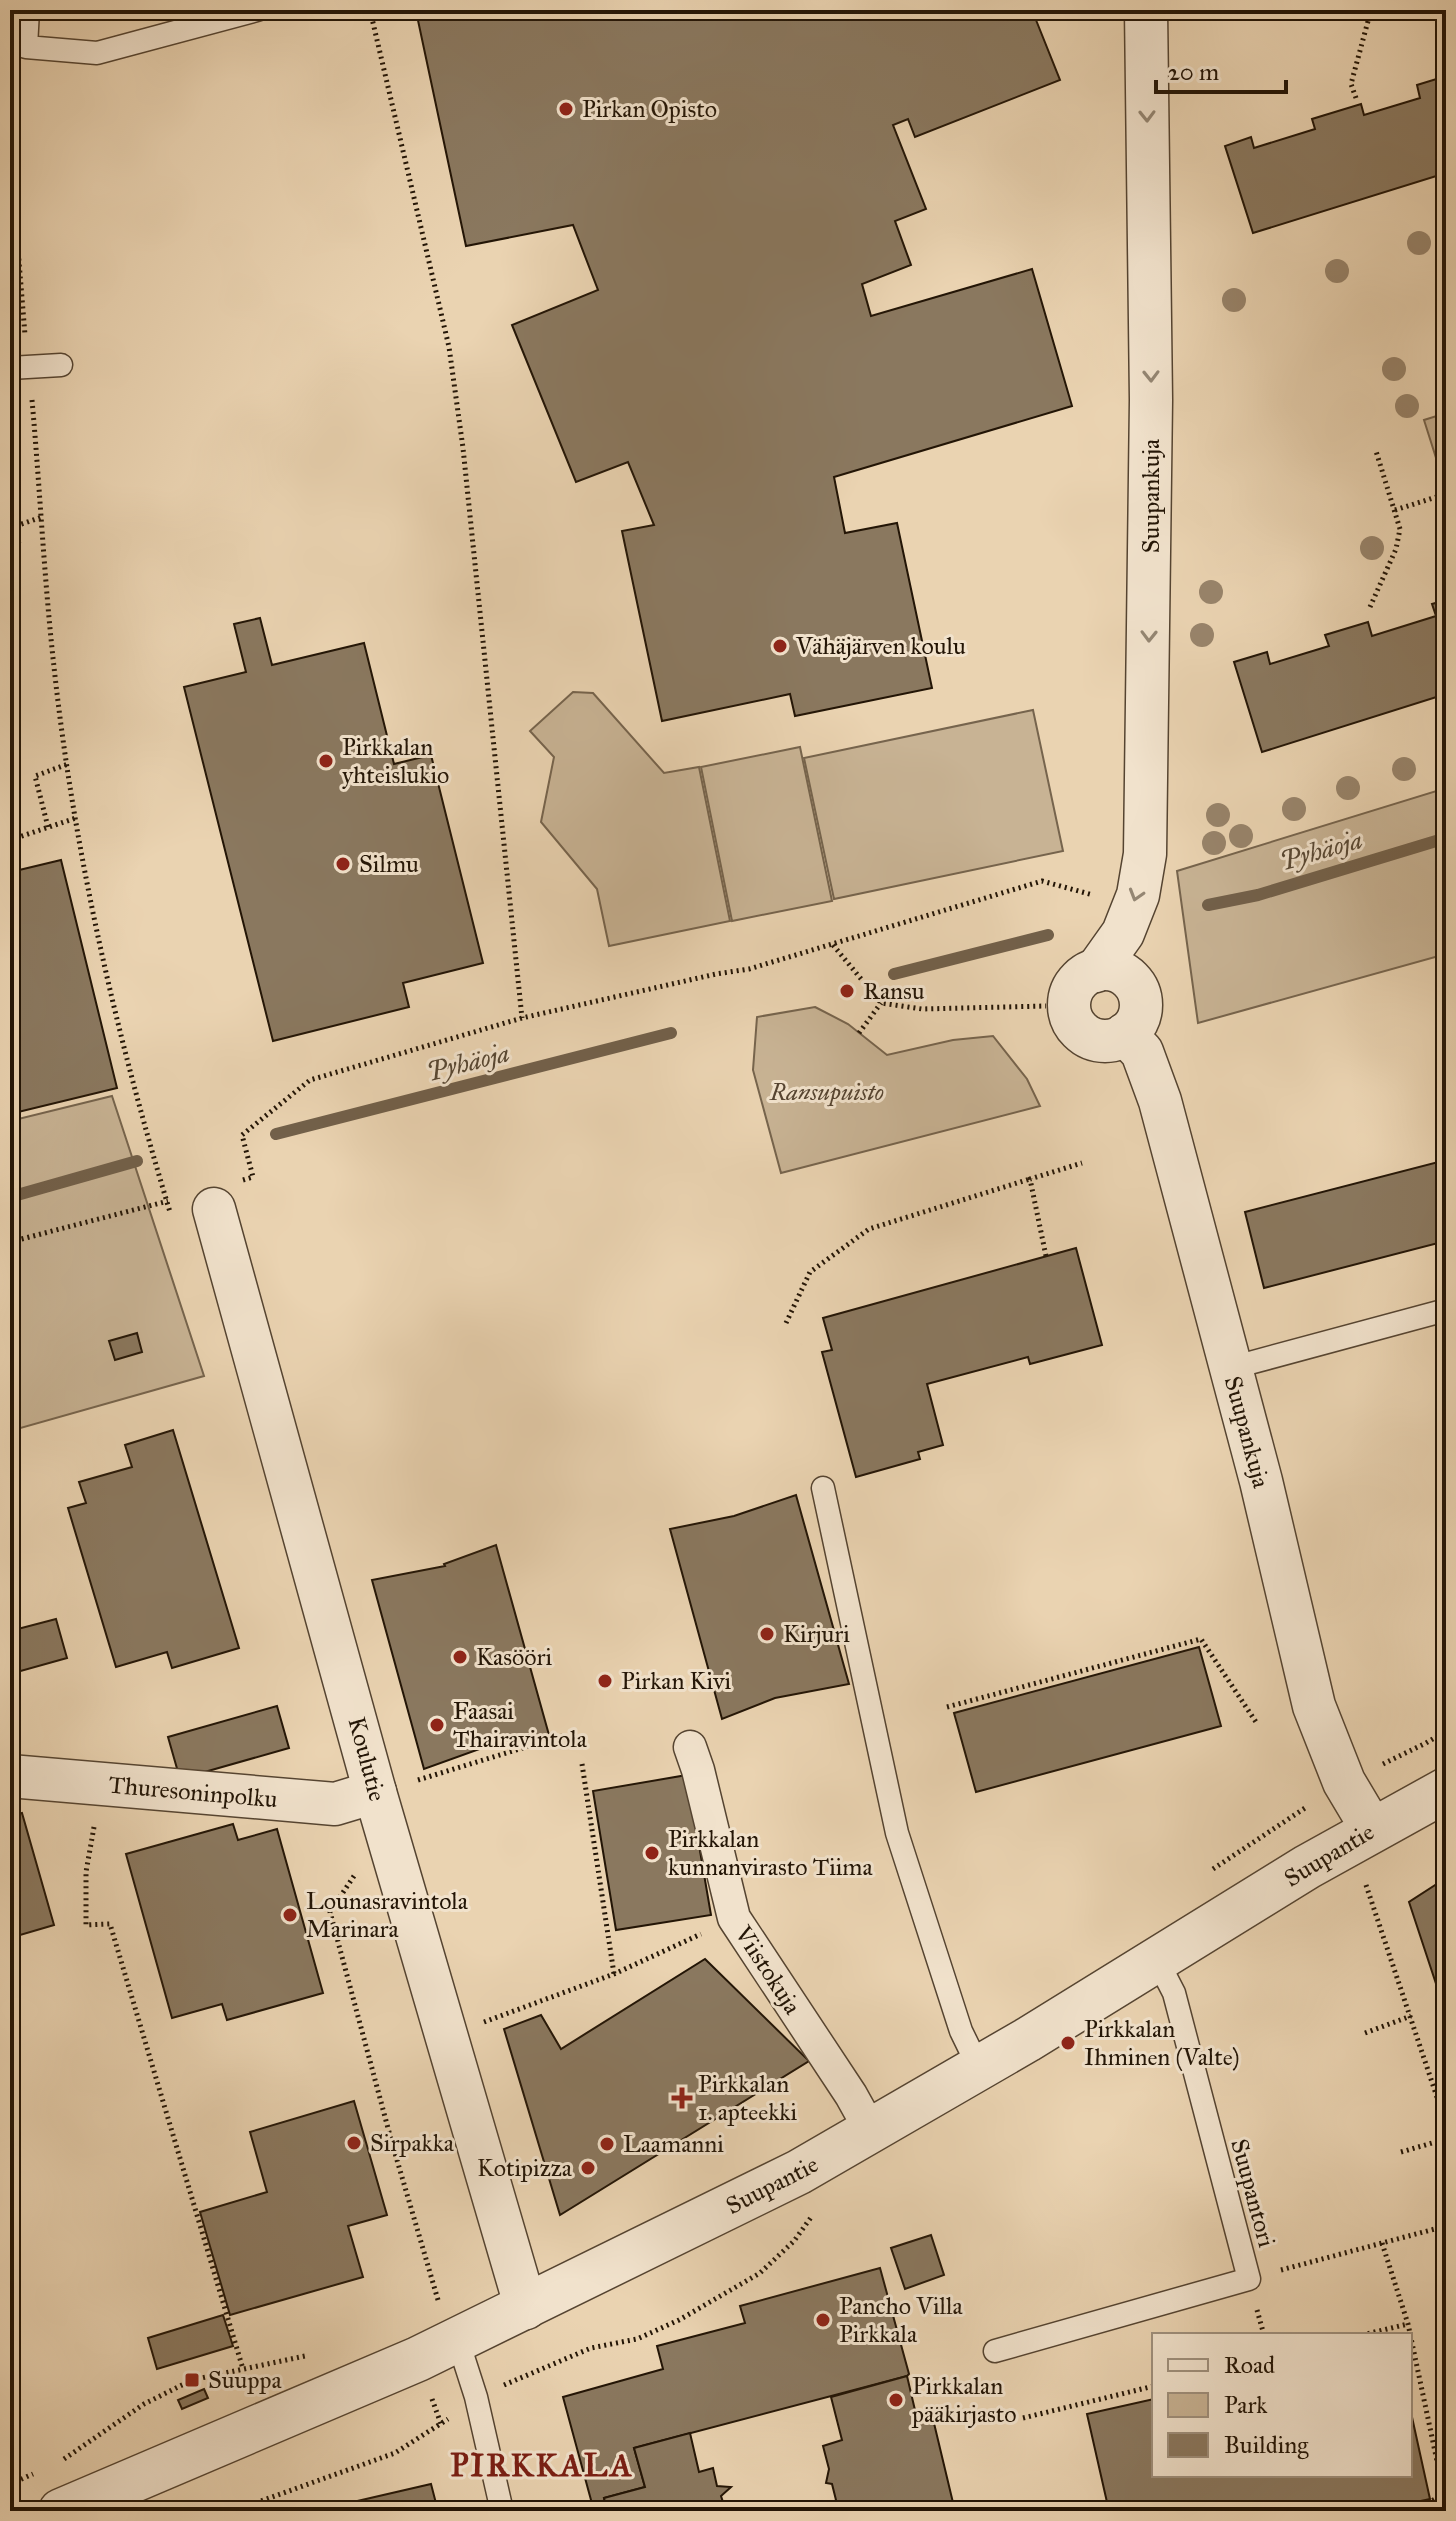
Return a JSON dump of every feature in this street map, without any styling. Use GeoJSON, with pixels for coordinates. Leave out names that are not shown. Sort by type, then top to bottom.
{"type":"FeatureCollection","features":[{"type":"Feature","properties":{"kind":"street","name":"Suupankuja"},"geometry":{"type":"LineString","coordinates":[[1146,10],[1151,429],[1145,854],[1138,895],[1123,933],[1096,971],[1086,975],[1071,993],[1070,1015],[1075,1026],[1093,1039],[1115,1040],[1125,1034],[1142,1052],[1160,1101],[1231,1368],[1314,1706],[1344,1782],[1372,1829]]}},
{"type":"Feature","properties":{"kind":"street","name":"Koulutie"},"geometry":{"type":"LineString","coordinates":[[214,1209],[375,1792],[526,2308]]}},
{"type":"Feature","properties":{"kind":"street","name":"Viistokuja"},"geometry":{"type":"LineString","coordinates":[[690,1747],[734,1918],[843,2082],[871,2131]]}},
{"type":"Feature","properties":{"kind":"street","name":"Thuresoninpolku"},"geometry":{"type":"LineString","coordinates":[[10,1776],[335,1804],[375,1792]]}},
{"type":"Feature","properties":{"kind":"street","name":"Suupantie"},"geometry":{"type":"LineString","coordinates":[[61,2511],[458,2341],[799,2172],[979,2068],[1372,1829],[1446,1790]]}},
{"type":"Feature","properties":{"kind":"lane"},"geometry":{"type":"LineString","coordinates":[[28,10],[26,47],[97,53],[257,10]]}},
{"type":"Feature","properties":{"kind":"lane"},"geometry":{"type":"LineString","coordinates":[[20,368],[61,365]]}},
{"type":"Feature","properties":{"kind":"lane"},"geometry":{"type":"LineString","coordinates":[[1231,1368],[1446,1310]]}},
{"type":"Feature","properties":{"kind":"lane"},"geometry":{"type":"LineString","coordinates":[[823,1488],[897,1833],[961,2031],[979,2068]]}},
{"type":"Feature","properties":{"kind":"lane","name":"Suupantori"},"geometry":{"type":"LineString","coordinates":[[995,2351],[1249,2279],[1174,1993],[1157,1960]]}},
{"type":"Feature","properties":{"kind":"lane"},"geometry":{"type":"LineString","coordinates":[[458,2341],[476,2397],[502,2511]]}},
{"type":"Feature","properties":{"kind":"path"},"geometry":{"type":"LineString","coordinates":[[370,10],[451,361],[463,448],[522,1018]]}},
{"type":"Feature","properties":{"kind":"path"},"geometry":{"type":"LineString","coordinates":[[1356,98],[1351,84],[1371,10]]}},
{"type":"Feature","properties":{"kind":"path"},"geometry":{"type":"LineString","coordinates":[[1420,10],[1446,16]]}},
{"type":"Feature","properties":{"kind":"path"},"geometry":{"type":"LineString","coordinates":[[10,151],[20,368],[42,517],[54,667],[76,818],[95,928],[144,1132],[166,1201],[10,1242]]}},
{"type":"Feature","properties":{"kind":"path"},"geometry":{"type":"LineString","coordinates":[[1370,607],[1396,549],[1400,529],[1376,451]]}},
{"type":"Feature","properties":{"kind":"path"},"geometry":{"type":"LineString","coordinates":[[1395,510],[1446,494]]}},
{"type":"Feature","properties":{"kind":"path"},"geometry":{"type":"LineString","coordinates":[[10,528],[42,517]]}},
{"type":"Feature","properties":{"kind":"path"},"geometry":{"type":"LineString","coordinates":[[48,827],[35,776],[68,764]]}},
{"type":"Feature","properties":{"kind":"path"},"geometry":{"type":"LineString","coordinates":[[10,840],[76,818]]}},
{"type":"Feature","properties":{"kind":"path"},"geometry":{"type":"LineString","coordinates":[[253,1177],[242,1135],[310,1080],[522,1018],[749,969],[1042,881]]}},
{"type":"Feature","properties":{"kind":"path"},"geometry":{"type":"LineString","coordinates":[[833,945],[881,1003],[922,1009],[1046,1006]]}},
{"type":"Feature","properties":{"kind":"path"},"geometry":{"type":"LineString","coordinates":[[859,1033],[881,1003]]}},
{"type":"Feature","properties":{"kind":"path"},"geometry":{"type":"LineString","coordinates":[[786,1323],[810,1272],[869,1229],[1082,1163]]}},
{"type":"Feature","properties":{"kind":"path"},"geometry":{"type":"LineString","coordinates":[[1030,1179],[1046,1256]]}},
{"type":"Feature","properties":{"kind":"path"},"geometry":{"type":"LineString","coordinates":[[947,1707],[1201,1639],[1256,1722]]}},
{"type":"Feature","properties":{"kind":"path"},"geometry":{"type":"LineString","coordinates":[[1426,1743],[1446,1731]]}},
{"type":"Feature","properties":{"kind":"path"},"geometry":{"type":"LineString","coordinates":[[418,1780],[562,1736]]}},
{"type":"Feature","properties":{"kind":"path"},"geometry":{"type":"LineString","coordinates":[[582,1764],[614,1974]]}},
{"type":"Feature","properties":{"kind":"path"},"geometry":{"type":"LineString","coordinates":[[113,1786],[94,1825],[86,1872],[86,1925],[110,1924],[243,2369]]}},
{"type":"Feature","properties":{"kind":"path"},"geometry":{"type":"LineString","coordinates":[[356,1873],[330,1912],[392,2143],[440,2304],[428,2309]]}},
{"type":"Feature","properties":{"kind":"path"},"geometry":{"type":"LineString","coordinates":[[1366,1885],[1446,2124]]}},
{"type":"Feature","properties":{"kind":"path"},"geometry":{"type":"LineString","coordinates":[[483,2022],[614,1974],[734,1918]]}},
{"type":"Feature","properties":{"kind":"path"},"geometry":{"type":"LineString","coordinates":[[1365,2033],[1411,2016]]}},
{"type":"Feature","properties":{"kind":"path"},"geometry":{"type":"LineString","coordinates":[[1401,2152],[1446,2139]]}},
{"type":"Feature","properties":{"kind":"path"},"geometry":{"type":"LineString","coordinates":[[1249,2279],[1446,2226]]}},
{"type":"Feature","properties":{"kind":"path"},"geometry":{"type":"LineString","coordinates":[[233,2511],[395,2453],[476,2397],[591,2348],[637,2339],[679,2320],[760,2273],[794,2241]]}},
{"type":"Feature","properties":{"kind":"path"},"geometry":{"type":"LineString","coordinates":[[1382,2243],[1410,2333]]}},
{"type":"Feature","properties":{"kind":"path"},"geometry":{"type":"LineString","coordinates":[[1370,2333],[1408,2324]]}},
{"type":"Feature","properties":{"kind":"path"},"geometry":{"type":"LineString","coordinates":[[1412,2343],[1444,2494],[1413,2511]]}},
{"type":"Feature","properties":{"kind":"path"},"geometry":{"type":"LineString","coordinates":[[55,2464],[144,2404],[192,2380],[320,2353]]}},
{"type":"Feature","properties":{"kind":"path"},"geometry":{"type":"LineString","coordinates":[[1023,2418],[1152,2386]]}},
{"type":"Feature","properties":{"kind":"path"},"geometry":{"type":"LineString","coordinates":[[10,2484],[44,2469]]}},
{"type":"Feature","properties":{"kind":"green space"},"geometry":{"type":"Polygon","coordinates":[[[1446,413],[1446,479],[1443,480],[1424,420],[1446,413]]]}},
{"type":"Feature","properties":{"kind":"green space"},"geometry":{"type":"Polygon","coordinates":[[[573,692],[593,693],[664,773],[699,767],[730,921],[609,946],[597,889],[541,822],[554,757],[530,731],[573,692]]]}},
{"type":"Feature","properties":{"kind":"green space"},"geometry":{"type":"Polygon","coordinates":[[[1033,710],[1063,851],[834,899],[804,758],[1033,710]]]}},
{"type":"Feature","properties":{"kind":"green space"},"geometry":{"type":"Polygon","coordinates":[[[800,747],[832,901],[732,921],[701,767],[800,747]]]}},
{"type":"Feature","properties":{"kind":"green space"},"geometry":{"type":"Polygon","coordinates":[[[1446,788],[1446,954],[1198,1023],[1177,871],[1446,788]]]}},
{"type":"Feature","properties":{"kind":"green space","name":"Ransupuisto"},"geometry":{"type":"Polygon","coordinates":[[[815,1007],[848,1024],[887,1055],[953,1040],[993,1036],[1027,1079],[1040,1106],[781,1173],[753,1070],[757,1017],[815,1007]]]}},
{"type":"Feature","properties":{"kind":"green space"},"geometry":{"type":"Polygon","coordinates":[[[112,1096],[204,1376],[10,1431],[10,1121],[112,1096]]]}},
{"type":"Feature","properties":{"kind":"building"},"geometry":{"type":"Polygon","coordinates":[[[1032,10],[1060,80],[915,137],[908,119],[893,125],[926,209],[895,221],[911,265],[862,284],[871,316],[1032,269],[1072,406],[834,477],[845,533],[897,523],[932,688],[795,716],[790,694],[662,721],[622,531],[654,525],[628,462],[576,482],[512,325],[598,290],[573,225],[466,246],[416,11],[1032,10]]]}},
{"type":"Feature","properties":{"kind":"building"},"geometry":{"type":"Polygon","coordinates":[[[1446,76],[1446,173],[1253,233],[1225,146],[1251,137],[1254,148],[1315,129],[1312,119],[1361,104],[1364,115],[1420,98],[1417,85],[1446,76]]]}},
{"type":"Feature","properties":{"kind":"building"},"geometry":{"type":"Polygon","coordinates":[[[10,513],[20,542],[10,545],[10,513]]]}},
{"type":"Feature","properties":{"kind":"building"},"geometry":{"type":"Polygon","coordinates":[[[1446,600],[1446,694],[1262,752],[1234,662],[1267,652],[1270,664],[1329,646],[1325,635],[1368,622],[1372,636],[1436,616],[1432,604],[1446,600]]]}},
{"type":"Feature","properties":{"kind":"building","name":"Silmu"},"geometry":{"type":"Polygon","coordinates":[[[260,618],[272,665],[364,643],[394,764],[431,755],[483,963],[403,983],[409,1007],[273,1041],[184,687],[246,672],[234,624],[260,618]]]}},
{"type":"Feature","properties":{"kind":"building"},"geometry":{"type":"Polygon","coordinates":[[[10,730],[18,755],[10,757],[10,730]]]}},
{"type":"Feature","properties":{"kind":"building"},"geometry":{"type":"Polygon","coordinates":[[[10,851],[15,871],[61,860],[117,1088],[10,1114],[10,851]]]}},
{"type":"Feature","properties":{"kind":"building"},"geometry":{"type":"Polygon","coordinates":[[[1446,1160],[1446,1241],[1264,1288],[1245,1212],[1446,1160]]]}},
{"type":"Feature","properties":{"kind":"building"},"geometry":{"type":"Polygon","coordinates":[[[1076,1248],[1102,1345],[1030,1364],[1028,1357],[927,1384],[943,1445],[918,1452],[920,1459],[856,1477],[822,1352],[832,1350],[823,1318],[1076,1248]]]}},
{"type":"Feature","properties":{"kind":"building"},"geometry":{"type":"Polygon","coordinates":[[[137,1333],[142,1352],[115,1360],[109,1341],[137,1333]]]}},
{"type":"Feature","properties":{"kind":"building"},"geometry":{"type":"Polygon","coordinates":[[[173,1430],[239,1648],[172,1668],[167,1652],[116,1667],[68,1508],[86,1503],[79,1482],[132,1467],[125,1445],[173,1430]]]}},
{"type":"Feature","properties":{"kind":"building","name":"Kirjuri"},"geometry":{"type":"Polygon","coordinates":[[[796,1495],[849,1684],[775,1698],[722,1719],[670,1529],[734,1516],[796,1495]]]}},
{"type":"Feature","properties":{"kind":"building"},"geometry":{"type":"Polygon","coordinates":[[[10,1498],[17,1525],[10,1527],[10,1498]]]}},
{"type":"Feature","properties":{"kind":"building","name":"Kasööri"},"geometry":{"type":"Polygon","coordinates":[[[496,1545],[549,1735],[496,1743],[424,1769],[372,1580],[445,1566],[496,1545]]]}},
{"type":"Feature","properties":{"kind":"building"},"geometry":{"type":"Polygon","coordinates":[[[56,1619],[67,1658],[10,1674],[10,1631],[56,1619]]]}},
{"type":"Feature","properties":{"kind":"building"},"geometry":{"type":"Polygon","coordinates":[[[1199,1647],[1221,1726],[976,1792],[954,1713],[1199,1647]]]}},
{"type":"Feature","properties":{"kind":"building"},"geometry":{"type":"Polygon","coordinates":[[[277,1706],[289,1748],[180,1779],[168,1737],[277,1706]]]}},
{"type":"Feature","properties":{"kind":"building","name":"Pirkkalan kunnanvirasto Tiima"},"geometry":{"type":"Polygon","coordinates":[[[687,1775],[711,1915],[616,1930],[593,1791],[687,1775]]]}},
{"type":"Feature","properties":{"kind":"building"},"geometry":{"type":"Polygon","coordinates":[[[22,1813],[54,1925],[10,1938],[10,1816],[22,1813]]]}},
{"type":"Feature","properties":{"kind":"building"},"geometry":{"type":"Polygon","coordinates":[[[233,1824],[238,1840],[277,1829],[323,1993],[227,2020],[222,2004],[172,2018],[126,1854],[233,1824]]]}},
{"type":"Feature","properties":{"kind":"building"},"geometry":{"type":"Polygon","coordinates":[[[1446,1878],[1446,2014],[1409,1902],[1446,1878]]]}},
{"type":"Feature","properties":{"kind":"building","name":"Laamanni"},"geometry":{"type":"Polygon","coordinates":[[[705,1959],[809,2061],[560,2215],[504,2029],[541,2015],[561,2049],[705,1959]]]}},
{"type":"Feature","properties":{"kind":"building"},"geometry":{"type":"Polygon","coordinates":[[[354,2101],[387,2215],[348,2226],[363,2277],[230,2315],[200,2212],[267,2192],[250,2132],[354,2101]]]}},
{"type":"Feature","properties":{"kind":"building"},"geometry":{"type":"Polygon","coordinates":[[[931,2235],[944,2275],[905,2289],[891,2248],[931,2235]]]}},
{"type":"Feature","properties":{"kind":"building"},"geometry":{"type":"Polygon","coordinates":[[[880,2268],[909,2374],[907,2376],[634,2448],[645,2487],[604,2498],[607,2511],[594,2511],[563,2397],[663,2369],[657,2346],[745,2323],[740,2306],[880,2268]]]}},
{"type":"Feature","properties":{"kind":"building"},"geometry":{"type":"Polygon","coordinates":[[[223,2315],[233,2346],[157,2369],[148,2338],[223,2315]]]}},
{"type":"Feature","properties":{"kind":"building"},"geometry":{"type":"Polygon","coordinates":[[[907,2376],[918,2423],[933,2419],[955,2511],[839,2511],[832,2504],[836,2500],[832,2484],[826,2483],[829,2469],[823,2446],[842,2440],[831,2397],[907,2376]]]}},
{"type":"Feature","properties":{"kind":"building"},"geometry":{"type":"Polygon","coordinates":[[[204,2389],[208,2398],[182,2409],[178,2400],[204,2389]]]}},
{"type":"Feature","properties":{"kind":"building"},"geometry":{"type":"Polygon","coordinates":[[[1152,2399],[1152,2477],[1412,2477],[1412,2417],[1430,2499],[1375,2511],[1109,2511],[1087,2414],[1152,2399]]]}},
{"type":"Feature","properties":{"kind":"building"},"geometry":{"type":"Polygon","coordinates":[[[690,2433],[699,2472],[713,2468],[717,2486],[731,2487],[721,2496],[726,2511],[607,2511],[604,2498],[645,2487],[634,2448],[690,2433]]]}},
{"type":"Feature","properties":{"kind":"building"},"geometry":{"type":"Polygon","coordinates":[[[431,2484],[438,2511],[314,2511],[431,2484]]]}},
{"type":"Feature","properties":{"kind":"waterway","name":"Pyhäoja"},"geometry":{"type":"LineString","coordinates":[[1208,905],[1258,895],[1446,838]]}},
{"type":"Feature","properties":{"kind":"waterway","name":"Pyhäoja"},"geometry":{"type":"LineString","coordinates":[[894,974],[1048,935]]}},
{"type":"Feature","properties":{"kind":"waterway","name":"Pyhäoja"},"geometry":{"type":"LineString","coordinates":[[276,1134],[671,1033]]}},
{"type":"Feature","properties":{"kind":"waterway","name":"Pyhäoja"},"geometry":{"type":"LineString","coordinates":[[10,1197],[137,1161]]}},
{"type":"Feature","properties":{"kind":"place","name":"Pirkan Opisto"},"geometry":{"type":"Point","coordinates":[566,109]}},
{"type":"Feature","properties":{"kind":"place","name":"Vähäjärven koulu"},"geometry":{"type":"Point","coordinates":[780,646]}},
{"type":"Feature","properties":{"kind":"place","name":"Pirkkalan yhteislukio"},"geometry":{"type":"Point","coordinates":[326,761]}},
{"type":"Feature","properties":{"kind":"place","name":"Silmu"},"geometry":{"type":"Point","coordinates":[343,864]}},
{"type":"Feature","properties":{"kind":"place","name":"Ransu"},"geometry":{"type":"Point","coordinates":[847,991]}},
{"type":"Feature","properties":{"kind":"place","name":"Kirjuri"},"geometry":{"type":"Point","coordinates":[767,1634]}},
{"type":"Feature","properties":{"kind":"place","name":"Kasööri"},"geometry":{"type":"Point","coordinates":[460,1657]}},
{"type":"Feature","properties":{"kind":"place","name":"Pirkan Kivi"},"geometry":{"type":"Point","coordinates":[605,1681]}},
{"type":"Feature","properties":{"kind":"place","name":"Faasai Thairavintola"},"geometry":{"type":"Point","coordinates":[437,1725]}},
{"type":"Feature","properties":{"kind":"place","name":"Pirkkalan kunnanvirasto Tiima"},"geometry":{"type":"Point","coordinates":[652,1853]}},
{"type":"Feature","properties":{"kind":"place","name":"Lounasravintola Marinara"},"geometry":{"type":"Point","coordinates":[290,1915]}},
{"type":"Feature","properties":{"kind":"place","name":"Pirkkalan Ihminen (Valte)"},"geometry":{"type":"Point","coordinates":[1068,2043]}},
{"type":"Feature","properties":{"kind":"place","name":"Pirkkalan 1. apteekki"},"geometry":{"type":"Point","coordinates":[682,2098]}},
{"type":"Feature","properties":{"kind":"place","name":"Sirpakka"},"geometry":{"type":"Point","coordinates":[354,2143]}},
{"type":"Feature","properties":{"kind":"place","name":"Laamanni"},"geometry":{"type":"Point","coordinates":[607,2144]}},
{"type":"Feature","properties":{"kind":"place","name":"Kotipizza"},"geometry":{"type":"Point","coordinates":[588,2168]}},
{"type":"Feature","properties":{"kind":"place","name":"Pancho Villa Pirkkala"},"geometry":{"type":"Point","coordinates":[823,2320]}},
{"type":"Feature","properties":{"kind":"place","name":"Suuppa"},"geometry":{"type":"Point","coordinates":[192,2380]}},
{"type":"Feature","properties":{"kind":"place","name":"Pirkkalan pääkirjasto"},"geometry":{"type":"Point","coordinates":[896,2400]}},
{"type":"Feature","properties":{"kind":"district","name":"PIRKKALA"},"geometry":{"type":"Point","coordinates":[542,2465]}}]}
